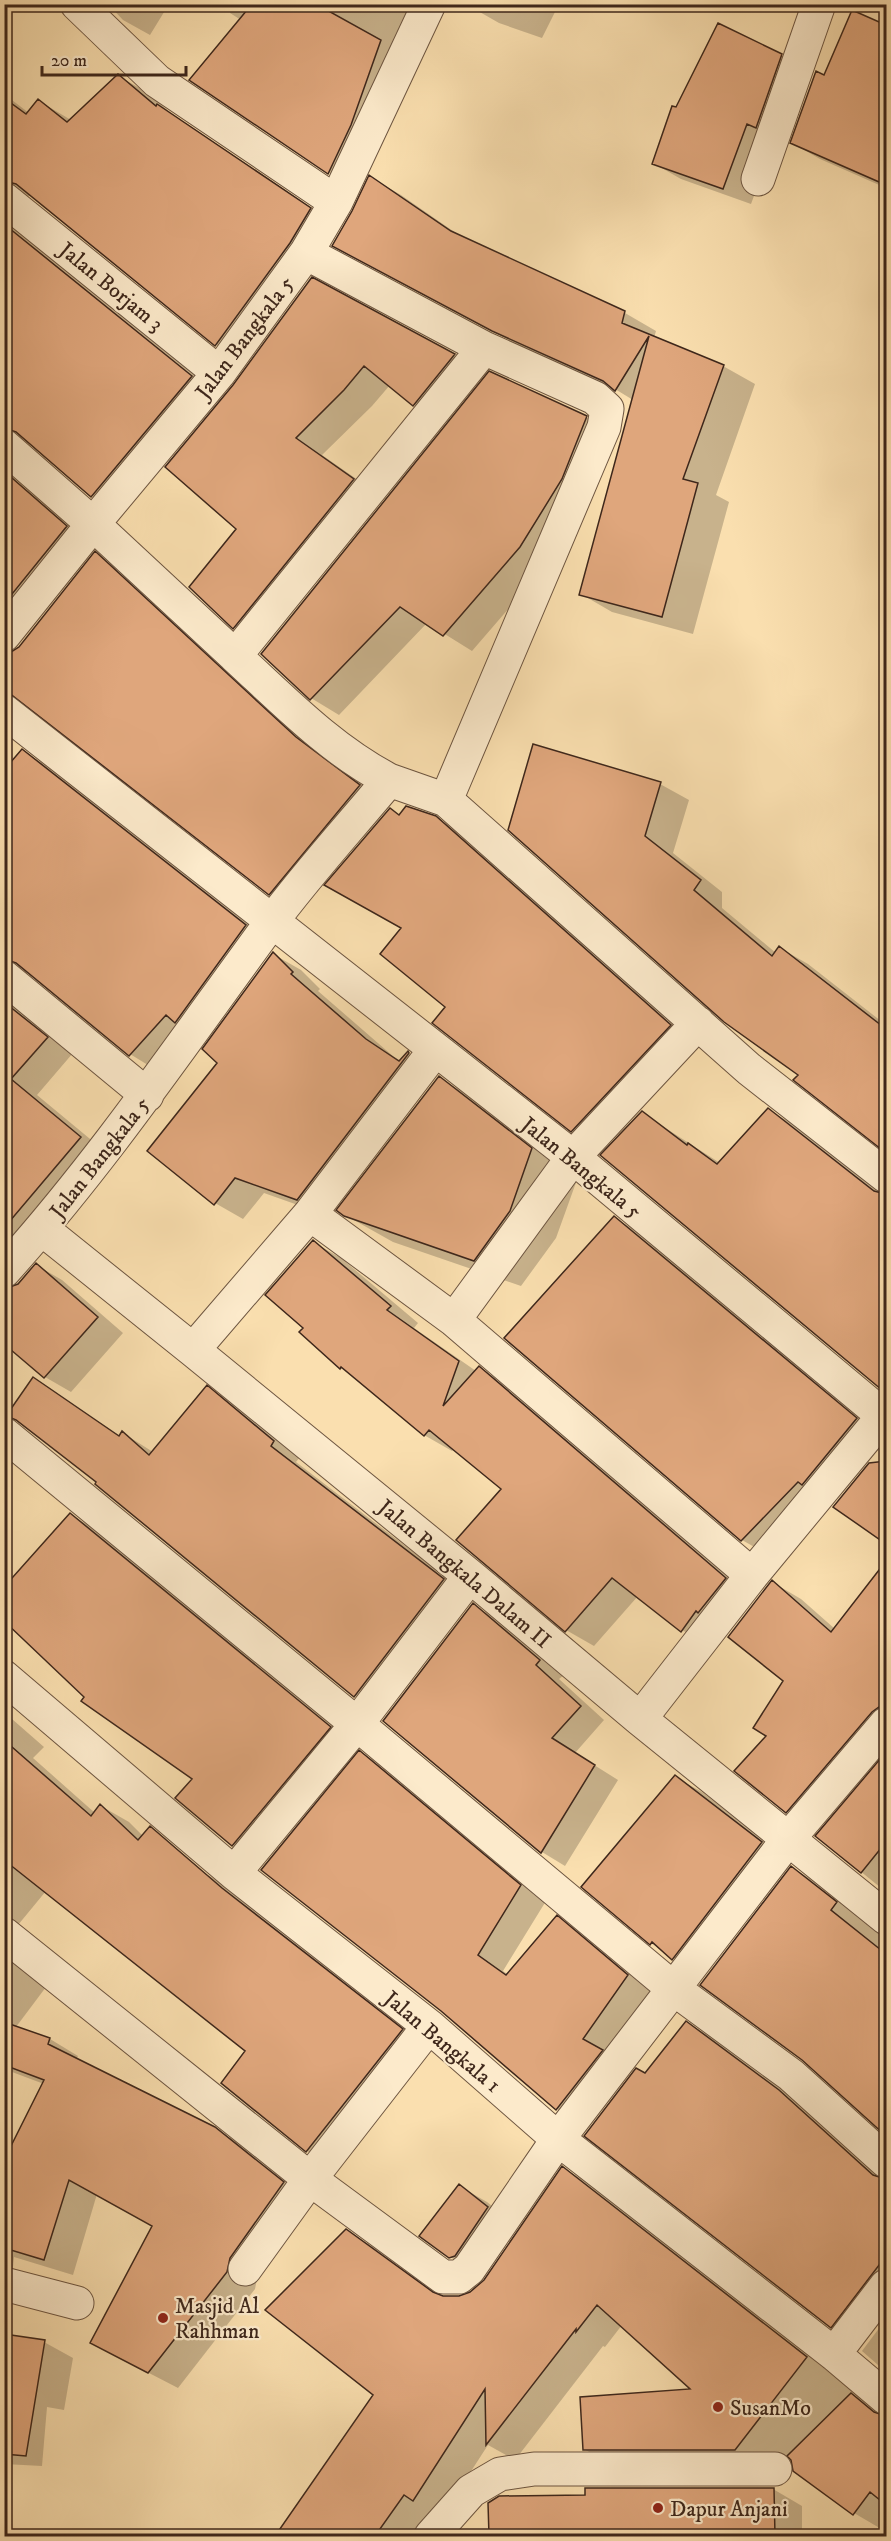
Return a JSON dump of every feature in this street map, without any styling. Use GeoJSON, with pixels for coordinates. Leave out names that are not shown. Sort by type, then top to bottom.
{"type":"FeatureCollection","features":[{"type":"Feature","properties":{"kind":"street"},"geometry":{"type":"LineString","coordinates":[[77,4],[157,81],[336,202]]}},
{"type":"Feature","properties":{"kind":"street","name":"Jalan Bangkala 5"},"geometry":{"type":"LineString","coordinates":[[4,635],[219,373],[306,253],[336,202],[429,4]]}},
{"type":"Feature","properties":{"kind":"street"},"geometry":{"type":"LineString","coordinates":[[758,179],[819,4]]}},
{"type":"Feature","properties":{"kind":"street","name":"Jalan Borjam 3"},"geometry":{"type":"LineString","coordinates":[[4,199],[219,373]]}},
{"type":"Feature","properties":{"kind":"street"},"geometry":{"type":"LineString","coordinates":[[306,253],[484,348],[595,398],[607,409],[604,427],[446,800]]}},
{"type":"Feature","properties":{"kind":"street"},"geometry":{"type":"LineString","coordinates":[[235,656],[484,348]]}},
{"type":"Feature","properties":{"kind":"street"},"geometry":{"type":"LineString","coordinates":[[4,446],[93,524],[326,739],[368,769],[389,780],[446,800],[749,1069],[886,1176]]}},
{"type":"Feature","properties":{"kind":"street","name":"Jalan Bangkala 5"},"geometry":{"type":"LineString","coordinates":[[4,711],[573,1157],[886,1416]]}},
{"type":"Feature","properties":{"kind":"street"},"geometry":{"type":"LineString","coordinates":[[272,922],[389,780]]}},
{"type":"Feature","properties":{"kind":"street","name":"Jalan Bangkala 5"},"geometry":{"type":"LineString","coordinates":[[4,1271],[42,1229],[147,1095],[272,922]]}},
{"type":"Feature","properties":{"kind":"street"},"geometry":{"type":"LineString","coordinates":[[4,977],[147,1095]]}},
{"type":"Feature","properties":{"kind":"street"},"geometry":{"type":"LineString","coordinates":[[454,1320],[573,1157],[698,1023]]}},
{"type":"Feature","properties":{"kind":"street"},"geometry":{"type":"LineString","coordinates":[[194,1350],[310,1214],[435,1050]]}},
{"type":"Feature","properties":{"kind":"street"},"geometry":{"type":"LineString","coordinates":[[310,1214],[454,1320],[752,1575]]}},
{"type":"Feature","properties":{"kind":"street","name":"Jalan Bangkala Dalam II"},"geometry":{"type":"LineString","coordinates":[[42,1229],[194,1350],[470,1576],[640,1719],[886,1918]]}},
{"type":"Feature","properties":{"kind":"street"},"geometry":{"type":"LineString","coordinates":[[640,1719],[752,1575],[886,1416]]}},
{"type":"Feature","properties":{"kind":"street"},"geometry":{"type":"LineString","coordinates":[[4,1434],[357,1724],[674,1989],[791,2075],[886,2161]]}},
{"type":"Feature","properties":{"kind":"street"},"geometry":{"type":"LineString","coordinates":[[234,1873],[357,1724],[470,1576]]}},
{"type":"Feature","properties":{"kind":"street","name":"Jalan Bangkala 1"},"geometry":{"type":"LineString","coordinates":[[4,1677],[234,1873],[429,2026],[558,2139],[834,2354],[886,2398]]}},
{"type":"Feature","properties":{"kind":"street"},"geometry":{"type":"LineString","coordinates":[[4,1934],[310,2179],[443,2277],[459,2277],[469,2269],[558,2139],[789,1838],[886,1724]]}},
{"type":"Feature","properties":{"kind":"street"},"geometry":{"type":"LineString","coordinates":[[245,2269],[310,2179],[429,2026]]}},
{"type":"Feature","properties":{"kind":"street"},"geometry":{"type":"LineString","coordinates":[[4,2284],[77,2303]]}},
{"type":"Feature","properties":{"kind":"street"},"geometry":{"type":"LineString","coordinates":[[834,2354],[886,2286]]}},
{"type":"Feature","properties":{"kind":"street"},"geometry":{"type":"LineString","coordinates":[[431,2536],[471,2491],[500,2474],[534,2469],[775,2469]]}},
{"type":"Feature","properties":{"kind":"building"},"geometry":{"type":"Polygon","coordinates":[[[252,4],[316,4],[381,40],[351,125],[328,174],[189,80],[252,4]]]}},
{"type":"Feature","properties":{"kind":"building"},"geometry":{"type":"Polygon","coordinates":[[[852,10],[886,25],[886,185],[790,143],[816,71],[824,75],[852,10]]]}},
{"type":"Feature","properties":{"kind":"building"},"geometry":{"type":"Polygon","coordinates":[[[718,23],[782,54],[756,128],[747,124],[723,189],[652,164],[672,106],[676,107],[718,23]]]}},
{"type":"Feature","properties":{"kind":"building"},"geometry":{"type":"Polygon","coordinates":[[[118,74],[156,106],[157,104],[311,208],[290,243],[215,346],[16,184],[4,181],[4,98],[26,114],[38,99],[67,122],[118,74]]]}},
{"type":"Feature","properties":{"kind":"building"},"geometry":{"type":"Polygon","coordinates":[[[369,175],[451,231],[625,311],[622,323],[724,365],[683,479],[698,483],[662,617],[579,595],[649,336],[615,391],[603,381],[492,331],[332,246],[369,175]]]}},
{"type":"Feature","properties":{"kind":"building"},"geometry":{"type":"Polygon","coordinates":[[[4,224],[192,376],[91,497],[16,432],[4,428],[4,224]]]}},
{"type":"Feature","properties":{"kind":"building"},"geometry":{"type":"Polygon","coordinates":[[[312,277],[455,354],[413,406],[364,366],[344,390],[296,438],[354,479],[233,629],[189,587],[236,529],[165,467],[233,385],[312,277]]]}},
{"type":"Feature","properties":{"kind":"building"},"geometry":{"type":"Polygon","coordinates":[[[489,371],[587,416],[562,479],[520,547],[443,636],[400,607],[310,700],[261,654],[489,371]]]}},
{"type":"Feature","properties":{"kind":"building"},"geometry":{"type":"Polygon","coordinates":[[[4,471],[67,526],[4,604],[4,471]]]}},
{"type":"Feature","properties":{"kind":"building"},"geometry":{"type":"Polygon","coordinates":[[[95,551],[296,737],[360,785],[269,895],[4,689],[4,653],[19,647],[95,551]]]}},
{"type":"Feature","properties":{"kind":"building"},"geometry":{"type":"Polygon","coordinates":[[[533,744],[661,782],[645,836],[701,880],[694,890],[772,956],[779,946],[886,1029],[886,1153],[793,1080],[798,1075],[724,1022],[508,830],[533,744]]]}},
{"type":"Feature","properties":{"kind":"building"},"geometry":{"type":"Polygon","coordinates":[[[22,749],[246,925],[175,1023],[166,1015],[129,1056],[16,963],[4,959],[4,770],[22,749]]]}},
{"type":"Feature","properties":{"kind":"building"},"geometry":{"type":"Polygon","coordinates":[[[406,806],[436,816],[671,1025],[571,1132],[432,1023],[445,1007],[380,954],[401,928],[324,885],[390,808],[399,815],[406,806]]]}},
{"type":"Feature","properties":{"kind":"building"},"geometry":{"type":"Polygon","coordinates":[[[273,952],[293,972],[291,974],[366,1039],[399,1061],[408,1051],[409,1053],[297,1200],[235,1178],[214,1205],[147,1151],[217,1063],[202,1049],[273,952]]]}},
{"type":"Feature","properties":{"kind":"building"},"geometry":{"type":"Polygon","coordinates":[[[4,1002],[48,1037],[11,1079],[81,1137],[4,1228],[4,1002]]]}},
{"type":"Feature","properties":{"kind":"building"},"geometry":{"type":"Polygon","coordinates":[[[439,1076],[532,1148],[510,1211],[474,1261],[344,1216],[336,1210],[439,1076]]]}},
{"type":"Feature","properties":{"kind":"building"},"geometry":{"type":"Polygon","coordinates":[[[768,1108],[874,1191],[886,1194],[886,1385],[882,1390],[600,1155],[642,1111],[717,1164],[768,1108]]]}},
{"type":"Feature","properties":{"kind":"building"},"geometry":{"type":"Polygon","coordinates":[[[614,1216],[857,1418],[802,1485],[798,1482],[741,1541],[504,1338],[614,1216]]]}},
{"type":"Feature","properties":{"kind":"building"},"geometry":{"type":"Polygon","coordinates":[[[313,1240],[391,1306],[387,1310],[459,1361],[443,1406],[479,1366],[726,1578],[698,1613],[696,1611],[681,1632],[612,1578],[565,1632],[456,1540],[501,1489],[429,1430],[424,1436],[341,1367],[340,1369],[299,1332],[303,1328],[265,1295],[313,1240]]]}},
{"type":"Feature","properties":{"kind":"building"},"geometry":{"type":"Polygon","coordinates":[[[36,1263],[98,1317],[44,1378],[4,1344],[4,1289],[18,1284],[36,1263]]]}},
{"type":"Feature","properties":{"kind":"building"},"geometry":{"type":"Polygon","coordinates":[[[33,1377],[119,1436],[122,1431],[149,1455],[207,1385],[274,1441],[271,1446],[444,1579],[354,1697],[95,1484],[96,1482],[16,1420],[6,1416],[33,1377]]]}},
{"type":"Feature","properties":{"kind":"building"},"geometry":{"type":"Polygon","coordinates":[[[886,1461],[886,1544],[833,1507],[869,1463],[886,1461]]]}},
{"type":"Feature","properties":{"kind":"building"},"geometry":{"type":"Polygon","coordinates":[[[70,1513],[331,1727],[232,1846],[175,1798],[192,1779],[81,1701],[84,1697],[4,1621],[4,1587],[70,1513]]]}},
{"type":"Feature","properties":{"kind":"building"},"geometry":{"type":"Polygon","coordinates":[[[886,1561],[886,1706],[879,1707],[872,1712],[786,1813],[734,1771],[766,1736],[753,1728],[783,1681],[728,1637],[772,1580],[831,1632],[886,1561]]]}},
{"type":"Feature","properties":{"kind":"building"},"geometry":{"type":"Polygon","coordinates":[[[473,1603],[540,1660],[536,1665],[581,1706],[552,1738],[595,1765],[541,1853],[383,1721],[473,1603]]]}},
{"type":"Feature","properties":{"kind":"building"},"geometry":{"type":"Polygon","coordinates":[[[4,1740],[91,1816],[100,1804],[138,1840],[150,1826],[222,1888],[403,2029],[306,2152],[221,2083],[245,2051],[4,1860],[4,1740]]]}},
{"type":"Feature","properties":{"kind":"building"},"geometry":{"type":"Polygon","coordinates":[[[359,1750],[521,1885],[478,1955],[506,1975],[557,1915],[628,1975],[583,2039],[603,2050],[556,2110],[441,2011],[261,1870],[359,1750]]]}},
{"type":"Feature","properties":{"kind":"building"},"geometry":{"type":"Polygon","coordinates":[[[886,1752],[886,1842],[861,1873],[815,1836],[886,1752]]]}},
{"type":"Feature","properties":{"kind":"building"},"geometry":{"type":"Polygon","coordinates":[[[675,1775],[762,1842],[672,1960],[652,1942],[650,1945],[581,1887],[675,1775]]]}},
{"type":"Feature","properties":{"kind":"building"},"geometry":{"type":"Polygon","coordinates":[[[791,1866],[837,1902],[831,1910],[886,1954],[886,2136],[802,2060],[700,1985],[791,1866]]]}},
{"type":"Feature","properties":{"kind":"building"},"geometry":{"type":"Polygon","coordinates":[[[686,2021],[779,2090],[873,2175],[886,2179],[886,2256],[831,2328],[584,2136],[636,2068],[645,2073],[686,2021]]]}},
{"type":"Feature","properties":{"kind":"building"},"geometry":{"type":"Polygon","coordinates":[[[4,2022],[50,2038],[48,2044],[215,2127],[284,2182],[230,2258],[227,2272],[148,2373],[90,2343],[152,2226],[69,2180],[44,2260],[4,2248],[4,2160],[44,2080],[4,2065],[4,2022]]]}},
{"type":"Feature","properties":{"kind":"building"},"geometry":{"type":"Polygon","coordinates":[[[562,2166],[807,2357],[735,2450],[583,2450],[580,2397],[690,2389],[597,2305],[486,2445],[485,2389],[413,2501],[404,2495],[375,2536],[275,2536],[373,2395],[265,2310],[346,2229],[433,2292],[443,2296],[459,2296],[470,2292],[484,2280],[562,2166]]]}},
{"type":"Feature","properties":{"kind":"building"},"geometry":{"type":"Polygon","coordinates":[[[459,2184],[488,2207],[455,2256],[449,2258],[419,2236],[459,2184]]]}},
{"type":"Feature","properties":{"kind":"building"},"geometry":{"type":"Polygon","coordinates":[[[4,2334],[45,2340],[26,2456],[4,2454],[4,2334]]]}},
{"type":"Feature","properties":{"kind":"building"},"geometry":{"type":"Polygon","coordinates":[[[851,2393],[874,2412],[886,2416],[886,2505],[870,2492],[853,2515],[793,2471],[791,2460],[787,2456],[851,2393]]]}},
{"type":"Feature","properties":{"kind":"building"},"geometry":{"type":"Polygon","coordinates":[[[585,2488],[774,2488],[775,2536],[489,2536],[488,2503],[499,2496],[585,2495],[585,2488]]]}},
{"type":"Feature","properties":{"kind":"place","name":"Masjid Al Rahhman"},"geometry":{"type":"Point","coordinates":[163,2318]}},
{"type":"Feature","properties":{"kind":"place","name":"SusanMo"},"geometry":{"type":"Point","coordinates":[718,2407]}},
{"type":"Feature","properties":{"kind":"place","name":"Dapur Anjani"},"geometry":{"type":"Point","coordinates":[658,2508]}}]}
